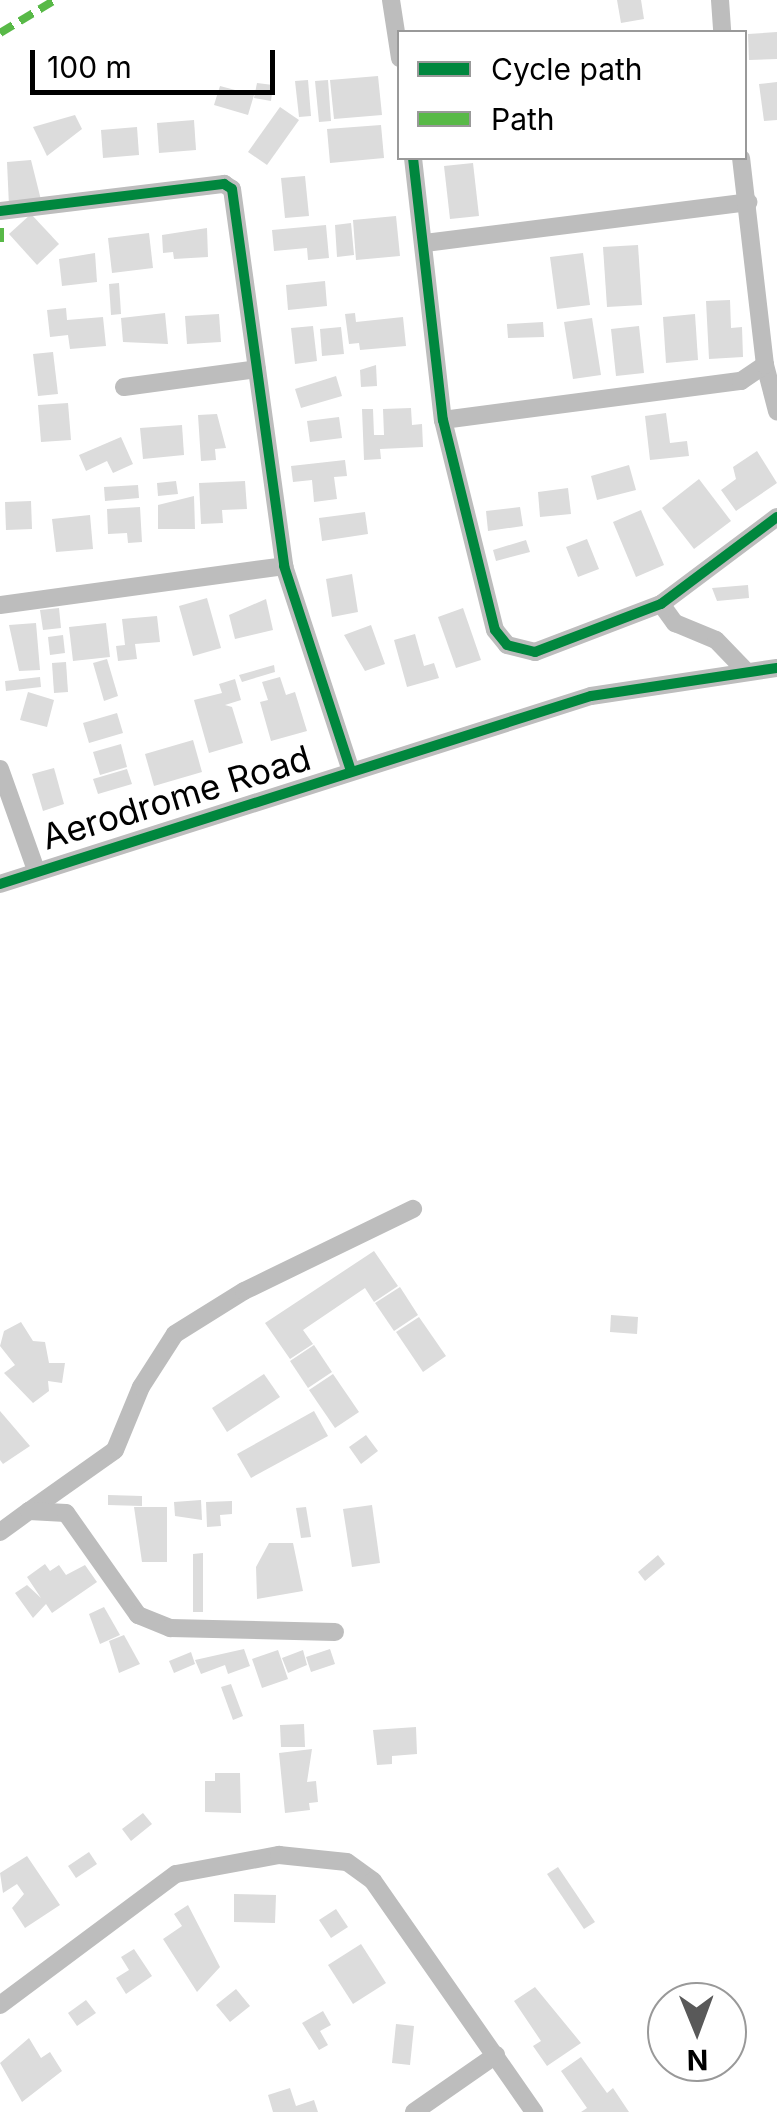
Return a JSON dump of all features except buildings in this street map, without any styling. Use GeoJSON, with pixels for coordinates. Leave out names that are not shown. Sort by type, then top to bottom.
{"type":"FeatureCollection","features":[{"type":"Feature","properties":{"kind":"street"},"geometry":{"type":"LineString","coordinates":[[391,0],[397,39]]}},
{"type":"Feature","properties":{"kind":"street"},"geometry":{"type":"LineString","coordinates":[[718,30],[720,0]]}},
{"type":"Feature","properties":{"kind":"street"},"geometry":{"type":"LineString","coordinates":[[414,160],[443,420],[494,630],[508,646],[535,652],[661,604],[777,517]]}},
{"type":"Feature","properties":{"kind":"street"},"geometry":{"type":"LineString","coordinates":[[741,160],[765,365],[777,411]]}},
{"type":"Feature","properties":{"kind":"street"},"geometry":{"type":"LineString","coordinates":[[0,212],[224,184],[232,189],[284,566],[351,771]]}},
{"type":"Feature","properties":{"kind":"street"},"geometry":{"type":"LineString","coordinates":[[425,243],[748,202]]}},
{"type":"Feature","properties":{"kind":"street"},"geometry":{"type":"LineString","coordinates":[[443,420],[741,381],[765,365]]}},
{"type":"Feature","properties":{"kind":"street"},"geometry":{"type":"LineString","coordinates":[[124,388],[257,369]]}},
{"type":"Feature","properties":{"kind":"street"},"geometry":{"type":"LineString","coordinates":[[0,605],[284,566]]}},
{"type":"Feature","properties":{"kind":"street"},"geometry":{"type":"LineString","coordinates":[[661,604],[675,623],[716,640],[745,670]]}},
{"type":"Feature","properties":{"kind":"street","name":"Aerodrome Road"},"geometry":{"type":"LineString","coordinates":[[0,884],[591,696],[777,668]]}},
{"type":"Feature","properties":{"kind":"street"},"geometry":{"type":"LineString","coordinates":[[0,768],[36,870]]}},
{"type":"Feature","properties":{"kind":"street"},"geometry":{"type":"LineString","coordinates":[[0,1532],[115,1450],[141,1386],[175,1334],[244,1291],[413,1208]]}},
{"type":"Feature","properties":{"kind":"street"},"geometry":{"type":"LineString","coordinates":[[29,1510],[66,1514],[138,1615],[170,1628],[335,1632]]}},
{"type":"Feature","properties":{"kind":"street"},"geometry":{"type":"LineString","coordinates":[[0,2005],[176,1874],[222,1860],[279,1855],[346,1862],[373,1881],[534,2112]]}},
{"type":"Feature","properties":{"kind":"street"},"geometry":{"type":"LineString","coordinates":[[414,2112],[496,2055]]}},
{"type":"Feature","properties":{"kind":"marked path"},"geometry":{"type":"LineString","coordinates":[[0,33],[55,0]]}},
{"type":"Feature","properties":{"kind":"marked path"},"geometry":{"type":"LineString","coordinates":[[0,228],[0,242]]}},
{"type":"Feature","properties":{"kind":"cycle path"},"geometry":{"type":"LineString","coordinates":[[413,160],[443,420],[495,630],[507,645],[535,652],[661,604],[777,517]]}},
{"type":"Feature","properties":{"kind":"cycle path"},"geometry":{"type":"LineString","coordinates":[[0,211],[224,184],[232,189],[284,566],[351,771]]}},
{"type":"Feature","properties":{"kind":"cycle path"},"geometry":{"type":"LineString","coordinates":[[0,884],[591,696],[777,668]]}}]}
